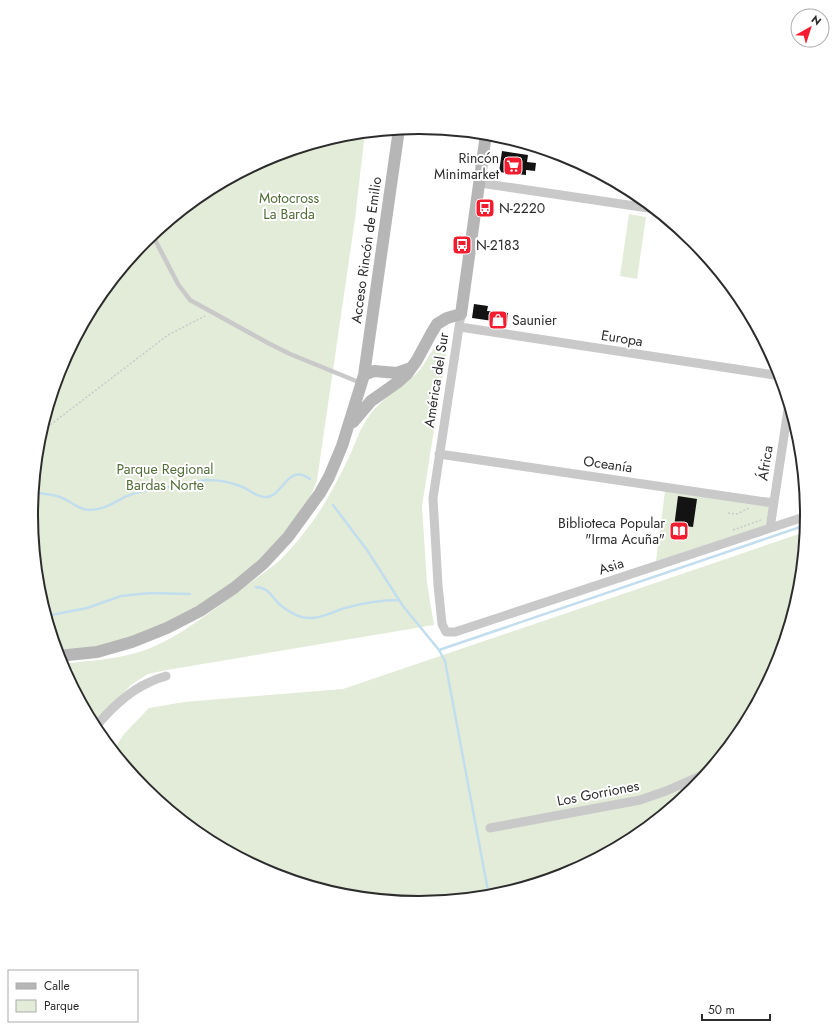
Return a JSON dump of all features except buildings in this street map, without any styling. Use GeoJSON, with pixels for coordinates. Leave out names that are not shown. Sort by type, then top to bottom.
{"type":"FeatureCollection","features":[{"type":"Feature","properties":{"kind":"main road","name":"Acceso Rincón de Emilio"},"geometry":{"type":"LineString","coordinates":[[65,655],[108,649],[132,642],[155,633],[200,611],[248,577],[276,551],[310,508],[329,477],[348,428],[363,379],[398,135]]}},
{"type":"Feature","properties":{"kind":"main road","name":"América del Sur"},"geometry":{"type":"LineString","coordinates":[[461,314],[485,140]]}},
{"type":"Feature","properties":{"kind":"main road","name":"Acceso Rincón de Emilio"},"geometry":{"type":"LineString","coordinates":[[348,428],[357,416],[372,401],[403,379],[421,354],[434,328],[442,321],[461,314]]}},
{"type":"Feature","properties":{"kind":"main road"},"geometry":{"type":"LineString","coordinates":[[363,379],[374,371],[397,373],[413,367]]}},
{"type":"Feature","properties":{"kind":"street"},"geometry":{"type":"LineString","coordinates":[[480,184],[643,207]]}},
{"type":"Feature","properties":{"kind":"street","name":"América del Sur"},"geometry":{"type":"LineString","coordinates":[[446,632],[442,624],[439,597],[433,508],[434,488],[461,314]]}},
{"type":"Feature","properties":{"kind":"street","name":"Europa"},"geometry":{"type":"LineString","coordinates":[[460,327],[773,375]]}},
{"type":"Feature","properties":{"kind":"street","name":"África"},"geometry":{"type":"LineString","coordinates":[[770,528],[786,414]]}},
{"type":"Feature","properties":{"kind":"street","name":"Oceanía"},"geometry":{"type":"LineString","coordinates":[[439,454],[774,503]]}},
{"type":"Feature","properties":{"kind":"street","name":"Asia"},"geometry":{"type":"LineString","coordinates":[[446,632],[455,632],[800,518]]}},
{"type":"Feature","properties":{"kind":"street"},"geometry":{"type":"LineString","coordinates":[[100,723],[131,693],[148,683],[166,676]]}},
{"type":"Feature","properties":{"kind":"street","name":"Los Gorriones"},"geometry":{"type":"LineString","coordinates":[[490,828],[640,800],[692,779]]}},
{"type":"Feature","properties":{"kind":"lane"},"geometry":{"type":"LineString","coordinates":[[156,241],[184,293],[190,300],[284,351],[363,379]]}},
{"type":"Feature","properties":{"kind":"path"},"geometry":{"type":"LineString","coordinates":[[49,426],[168,335],[189,323],[212,313]]}},
{"type":"Feature","properties":{"kind":"path"},"geometry":{"type":"LineString","coordinates":[[728,513],[737,514],[753,506],[746,504]]}},
{"type":"Feature","properties":{"kind":"path"},"geometry":{"type":"LineString","coordinates":[[728,532],[765,518]]}},
{"type":"Feature","properties":{"kind":"green space","name":"Parque Regional Bardas Norte"},"geometry":{"type":"Polygon","coordinates":[[[364,138],[355,219],[317,480],[307,502],[266,555],[250,570],[215,596],[158,627],[110,644],[79,649],[63,650],[58,637],[45,589],[41,565],[38,515],[41,465],[51,416],[67,369],[89,324],[102,303],[133,264],[168,229],[207,198],[250,173],[273,163],[320,147],[364,138]]]}},
{"type":"Feature","properties":{"kind":"green space"},"geometry":{"type":"Polygon","coordinates":[[[629,214],[646,217],[637,279],[620,276],[629,214]]]}},
{"type":"Feature","properties":{"kind":"green space"},"geometry":{"type":"Polygon","coordinates":[[[449,335],[422,506],[427,583],[434,625],[148,674],[132,684],[98,719],[77,684],[68,663],[108,659],[148,649],[172,637],[194,623],[278,562],[298,541],[320,511],[341,473],[362,428],[372,412],[377,406],[416,374],[443,338],[449,335]]]}},
{"type":"Feature","properties":{"kind":"green space"},"geometry":{"type":"Polygon","coordinates":[[[665,491],[769,506],[766,524],[763,527],[656,561],[665,491]]]}},
{"type":"Feature","properties":{"kind":"green space"},"geometry":{"type":"Polygon","coordinates":[[[799,534],[797,565],[793,589],[780,637],[761,684],[736,727],[721,747],[688,784],[670,801],[631,832],[588,857],[541,876],[493,889],[469,893],[419,896],[369,893],[345,889],[297,876],[250,857],[207,832],[168,801],[150,784],[116,746],[124,734],[149,708],[184,702],[343,689],[799,534]]]}},
{"type":"Feature","properties":{"kind":"waterway"},"geometry":{"type":"LineString","coordinates":[[39,493],[60,497],[82,509],[95,510],[139,492],[203,480],[215,480],[232,483],[259,496],[265,497],[271,496],[290,477],[302,475],[310,479]]}},
{"type":"Feature","properties":{"kind":"waterway"},"geometry":{"type":"LineString","coordinates":[[333,505],[367,550],[403,606],[439,650],[445,661],[488,890]]}},
{"type":"Feature","properties":{"kind":"waterway"},"geometry":{"type":"LineString","coordinates":[[439,650],[800,527]]}},
{"type":"Feature","properties":{"kind":"waterway"},"geometry":{"type":"LineString","coordinates":[[256,587],[267,591],[289,612],[305,618],[314,618],[365,603],[399,600]]}},
{"type":"Feature","properties":{"kind":"waterway"},"geometry":{"type":"LineString","coordinates":[[51,615],[87,608],[121,596],[150,593],[190,594]]}},
{"type":"Feature","properties":{"kind":"place","name":"Rincón Minimarket"},"geometry":{"type":"Point","coordinates":[513,166]}},
{"type":"Feature","properties":{"kind":"place","name":"N-2220"},"geometry":{"type":"Point","coordinates":[485,208]}},
{"type":"Feature","properties":{"kind":"place","name":"N-2183"},"geometry":{"type":"Point","coordinates":[462,245]}},
{"type":"Feature","properties":{"kind":"place","name":"Saunier"},"geometry":{"type":"Point","coordinates":[498,320]}},
{"type":"Feature","properties":{"kind":"place","name":"Biblioteca Popular \"Irma Acuña\""},"geometry":{"type":"Point","coordinates":[679,531]}},
{"type":"Feature","properties":{"kind":"park label","name":"Motocross La Barda"},"geometry":{"type":"Point","coordinates":[289,206]}}]}
